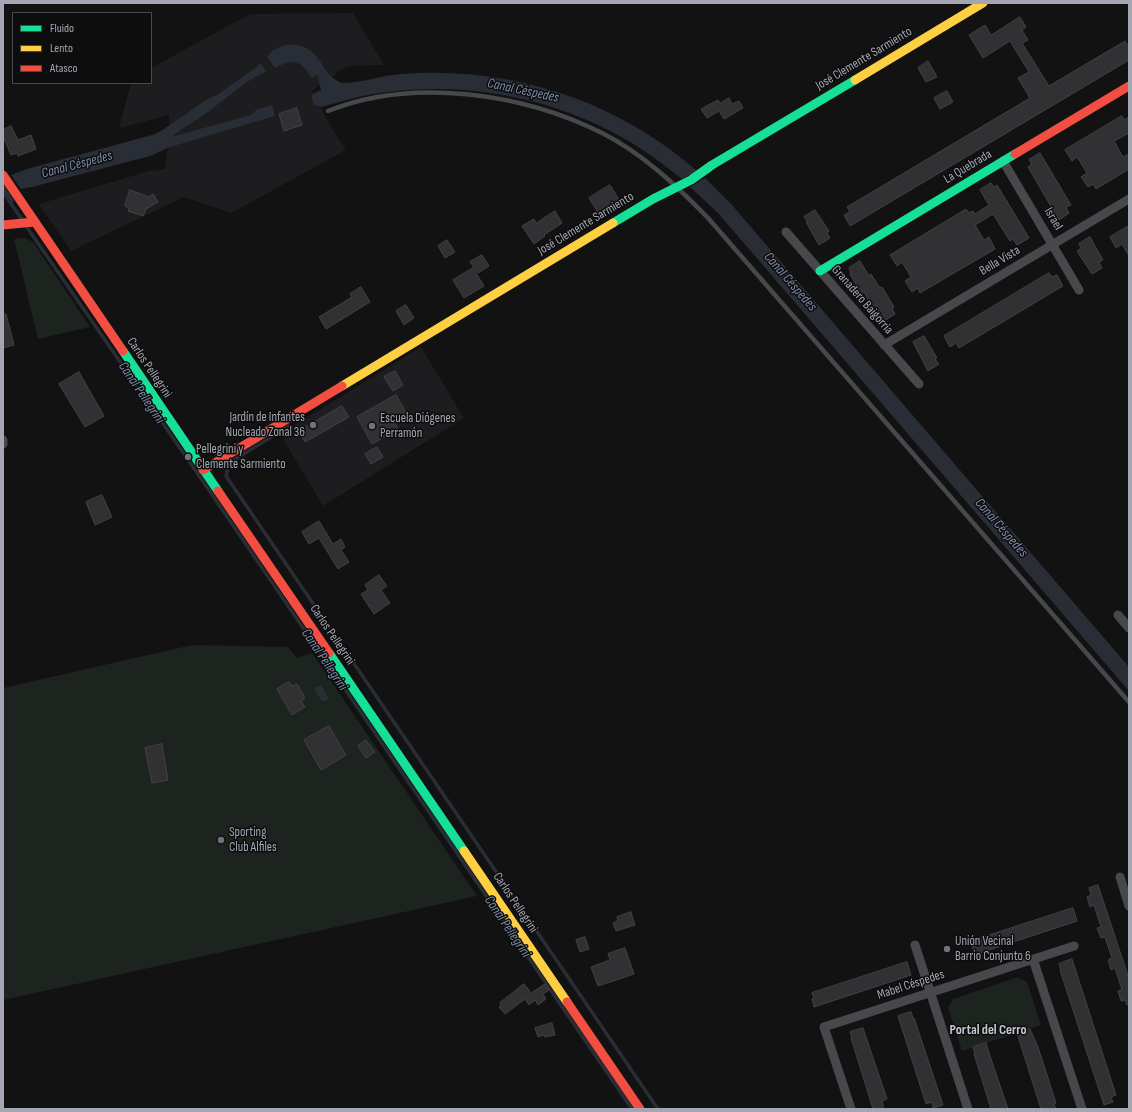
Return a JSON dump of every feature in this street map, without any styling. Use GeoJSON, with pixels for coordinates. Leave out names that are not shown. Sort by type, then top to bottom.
{"type":"FeatureCollection","features":[{"type":"Feature","properties":{"kind":"street","name":"José Clemente Sarmiento"},"geometry":{"type":"LineString","coordinates":[[203,470],[653,199],[678,188],[701,174],[712,165],[983,3]]}},
{"type":"Feature","properties":{"kind":"street","name":"La Quebrada"},"geometry":{"type":"LineString","coordinates":[[820,271],[1129,86]]}},
{"type":"Feature","properties":{"kind":"street","name":"Israel"},"geometry":{"type":"LineString","coordinates":[[1003,161],[1079,290]]}},
{"type":"Feature","properties":{"kind":"street","name":"Carlos Pellegrini"},"geometry":{"type":"LineString","coordinates":[[3,175],[640,1109]]}},
{"type":"Feature","properties":{"kind":"street","name":"Bella Vista"},"geometry":{"type":"LineString","coordinates":[[884,345],[1129,199]]}},
{"type":"Feature","properties":{"kind":"street"},"geometry":{"type":"LineString","coordinates":[[3,225],[34,222]]}},
{"type":"Feature","properties":{"kind":"street","name":"Granadero Baigorria"},"geometry":{"type":"LineString","coordinates":[[786,232],[919,384]]}},
{"type":"Feature","properties":{"kind":"street"},"geometry":{"type":"LineString","coordinates":[[1118,615],[1129,628]]}},
{"type":"Feature","properties":{"kind":"street"},"geometry":{"type":"LineString","coordinates":[[1120,878],[1129,906]]}},
{"type":"Feature","properties":{"kind":"street"},"geometry":{"type":"LineString","coordinates":[[915,945],[968,1109]]}},
{"type":"Feature","properties":{"kind":"street","name":"Mabel Céspedes"},"geometry":{"type":"LineString","coordinates":[[851,1109],[824,1027],[1074,946]]}},
{"type":"Feature","properties":{"kind":"street"},"geometry":{"type":"LineString","coordinates":[[1033,959],[1082,1109]]}},
{"type":"Feature","properties":{"kind":"lane"},"geometry":{"type":"LineString","coordinates":[[328,111],[359,101],[392,95],[426,93],[460,94],[499,99],[541,109],[575,121],[603,133],[645,160],[678,188],[708,218],[1129,702]]}},
{"type":"Feature","properties":{"kind":"shaded area"},"geometry":{"type":"Polygon","coordinates":[[[353,13],[384,65],[347,66],[312,91],[332,129],[346,150],[231,213],[184,197],[71,251],[39,204],[149,171],[165,169],[169,139],[169,115],[119,128],[131,84],[152,84],[152,67],[250,14],[353,13]]]}},
{"type":"Feature","properties":{"kind":"shaded area"},"geometry":{"type":"Polygon","coordinates":[[[25,238],[33,242],[90,327],[38,339],[14,239],[25,238]]]}},
{"type":"Feature","properties":{"kind":"shaded area","name":"Escuela Diógenes Perramón"},"geometry":{"type":"Polygon","coordinates":[[[421,347],[464,418],[323,506],[280,434],[421,347]]]}},
{"type":"Feature","properties":{"kind":"shaded area","name":"Sporting Club Alfiles"},"geometry":{"type":"Polygon","coordinates":[[[192,645],[288,647],[297,658],[312,653],[477,896],[3,1000],[3,688],[192,645]]]}},
{"type":"Feature","properties":{"kind":"shaded area"},"geometry":{"type":"Polygon","coordinates":[[[1018,977],[1027,982],[1041,1025],[962,1051],[948,1008],[953,999],[1018,977]]]}},
{"type":"Feature","properties":{"kind":"water","name":"Canal Céspedes"},"geometry":{"type":"Polygon","coordinates":[[[284,45],[297,45],[306,48],[313,53],[334,78],[342,83],[357,82],[402,74],[442,73],[482,76],[521,82],[560,93],[597,107],[632,125],[665,146],[697,171],[682,179],[640,148],[596,124],[565,111],[501,94],[468,90],[401,90],[362,96],[321,107],[314,105],[311,95],[321,90],[317,75],[312,78],[304,67],[296,62],[288,63],[275,68],[267,57],[273,50],[284,45]]]}},
{"type":"Feature","properties":{"kind":"water","name":"Canal Céspedes"},"geometry":{"type":"Polygon","coordinates":[[[261,63],[266,72],[245,84],[207,113],[171,137],[251,115],[256,110],[272,105],[275,116],[170,147],[150,156],[32,187],[21,189],[11,175],[27,169],[152,135],[161,131],[206,100],[217,95],[261,63]]]}},
{"type":"Feature","properties":{"kind":"water","name":"Canal Céspedes"},"geometry":{"type":"Polygon","coordinates":[[[705,178],[732,205],[1129,667],[1129,691],[718,213],[690,187],[705,178]]]}},
{"type":"Feature","properties":{"kind":"water"},"geometry":{"type":"Polygon","coordinates":[[[321,685],[329,699],[322,702],[314,688],[321,685]]]}},
{"type":"Feature","properties":{"kind":"building"},"geometry":{"type":"Polygon","coordinates":[[[1020,17],[1026,27],[1022,30],[1028,40],[1022,43],[1049,86],[1125,41],[1129,47],[1129,60],[850,226],[844,215],[850,212],[847,207],[1030,98],[1018,78],[1029,72],[1010,41],[983,58],[969,35],[985,25],[991,35],[1020,17]]]}},
{"type":"Feature","properties":{"kind":"building"},"geometry":{"type":"Polygon","coordinates":[[[928,61],[937,77],[926,82],[918,68],[928,61]]]}},
{"type":"Feature","properties":{"kind":"building"},"geometry":{"type":"Polygon","coordinates":[[[947,91],[953,102],[940,109],[934,98],[947,91]]]}},
{"type":"Feature","properties":{"kind":"building"},"geometry":{"type":"Polygon","coordinates":[[[729,98],[732,104],[739,101],[743,108],[724,119],[719,111],[707,118],[701,109],[718,100],[720,103],[729,98]]]}},
{"type":"Feature","properties":{"kind":"building"},"geometry":{"type":"Polygon","coordinates":[[[297,108],[302,125],[284,131],[279,114],[297,108]]]}},
{"type":"Feature","properties":{"kind":"building"},"geometry":{"type":"Polygon","coordinates":[[[1122,116],[1124,120],[1129,117],[1129,133],[1114,141],[1123,157],[1129,154],[1129,169],[1096,189],[1093,184],[1088,187],[1081,177],[1087,173],[1077,157],[1072,161],[1065,150],[1122,116]]]}},
{"type":"Feature","properties":{"kind":"building"},"geometry":{"type":"Polygon","coordinates":[[[11,126],[18,140],[31,135],[36,149],[18,156],[17,153],[11,155],[3,136],[3,130],[11,126]]]}},
{"type":"Feature","properties":{"kind":"building"},"geometry":{"type":"Polygon","coordinates":[[[1040,153],[1071,205],[1066,207],[1069,213],[1059,220],[1028,167],[1032,164],[1029,160],[1040,153]]]}},
{"type":"Feature","properties":{"kind":"building"},"geometry":{"type":"Polygon","coordinates":[[[991,183],[994,187],[997,185],[1029,238],[1017,245],[1013,239],[1010,241],[993,214],[975,225],[984,240],[989,237],[995,249],[920,293],[918,288],[912,292],[905,281],[911,277],[902,262],[897,266],[890,255],[966,209],[969,213],[973,211],[975,214],[989,205],[980,190],[991,183]]]}},
{"type":"Feature","properties":{"kind":"building"},"geometry":{"type":"Polygon","coordinates":[[[610,185],[621,203],[600,216],[589,198],[610,185]]]}},
{"type":"Feature","properties":{"kind":"building"},"geometry":{"type":"Polygon","coordinates":[[[130,190],[149,197],[153,194],[158,202],[146,209],[143,216],[128,211],[129,208],[125,206],[130,190]]]}},
{"type":"Feature","properties":{"kind":"building"},"geometry":{"type":"Polygon","coordinates":[[[815,210],[829,231],[827,233],[830,238],[819,245],[804,217],[815,210]]]}},
{"type":"Feature","properties":{"kind":"building"},"geometry":{"type":"Polygon","coordinates":[[[555,211],[562,223],[534,244],[522,226],[534,219],[536,223],[555,211]]]}},
{"type":"Feature","properties":{"kind":"building"},"geometry":{"type":"Polygon","coordinates":[[[1129,226],[1129,256],[1122,244],[1116,248],[1110,237],[1129,226]]]}},
{"type":"Feature","properties":{"kind":"building"},"geometry":{"type":"Polygon","coordinates":[[[1090,237],[1103,260],[1099,262],[1102,268],[1092,274],[1077,251],[1081,248],[1079,244],[1090,237]]]}},
{"type":"Feature","properties":{"kind":"building"},"geometry":{"type":"Polygon","coordinates":[[[447,240],[455,252],[445,258],[438,246],[447,240]]]}},
{"type":"Feature","properties":{"kind":"building"},"geometry":{"type":"Polygon","coordinates":[[[482,255],[489,266],[478,273],[470,262],[482,255]]]}},
{"type":"Feature","properties":{"kind":"building"},"geometry":{"type":"Polygon","coordinates":[[[860,261],[869,276],[871,274],[880,288],[882,287],[894,307],[892,308],[895,314],[884,321],[875,305],[872,307],[864,292],[861,294],[850,274],[849,268],[860,261]]]}},
{"type":"Feature","properties":{"kind":"building"},"geometry":{"type":"Polygon","coordinates":[[[473,268],[484,286],[464,298],[453,280],[473,268]]]}},
{"type":"Feature","properties":{"kind":"building"},"geometry":{"type":"Polygon","coordinates":[[[1049,273],[1052,277],[1057,275],[1063,286],[959,348],[956,343],[950,347],[944,336],[1049,273]]]}},
{"type":"Feature","properties":{"kind":"building"},"geometry":{"type":"Polygon","coordinates":[[[361,287],[370,302],[326,329],[319,317],[352,297],[350,294],[361,287]]]}},
{"type":"Feature","properties":{"kind":"building"},"geometry":{"type":"Polygon","coordinates":[[[406,305],[414,318],[404,325],[396,311],[406,305]]]}},
{"type":"Feature","properties":{"kind":"building"},"geometry":{"type":"Polygon","coordinates":[[[3,314],[6,314],[14,345],[3,348],[3,314]]]}},
{"type":"Feature","properties":{"kind":"building"},"geometry":{"type":"Polygon","coordinates":[[[924,336],[939,364],[928,371],[913,342],[924,336]]]}},
{"type":"Feature","properties":{"kind":"building"},"geometry":{"type":"Polygon","coordinates":[[[395,371],[403,385],[393,391],[384,377],[395,371]]]}},
{"type":"Feature","properties":{"kind":"building"},"geometry":{"type":"Polygon","coordinates":[[[79,372],[104,416],[85,427],[59,384],[79,372]]]}},
{"type":"Feature","properties":{"kind":"building"},"geometry":{"type":"Polygon","coordinates":[[[396,395],[406,412],[393,420],[398,429],[372,444],[357,417],[396,395]]]}},
{"type":"Feature","properties":{"kind":"building"},"geometry":{"type":"Polygon","coordinates":[[[342,406],[349,417],[305,442],[299,431],[342,406]]]}},
{"type":"Feature","properties":{"kind":"building"},"geometry":{"type":"Polygon","coordinates":[[[377,447],[383,457],[371,464],[365,454],[377,447]]]}},
{"type":"Feature","properties":{"kind":"building"},"geometry":{"type":"Polygon","coordinates":[[[102,495],[112,517],[95,525],[86,502],[102,495]]]}},
{"type":"Feature","properties":{"kind":"building"},"geometry":{"type":"Polygon","coordinates":[[[319,521],[333,544],[341,539],[345,547],[341,550],[349,562],[338,569],[319,538],[309,544],[302,532],[319,521]]]}},
{"type":"Feature","properties":{"kind":"building"},"geometry":{"type":"Polygon","coordinates":[[[379,575],[387,586],[381,590],[390,603],[374,614],[361,594],[368,590],[365,585],[379,575]]]}},
{"type":"Feature","properties":{"kind":"building"},"geometry":{"type":"Polygon","coordinates":[[[289,682],[292,686],[297,684],[305,698],[301,701],[305,707],[292,715],[277,689],[289,682]]]}},
{"type":"Feature","properties":{"kind":"building"},"geometry":{"type":"Polygon","coordinates":[[[329,726],[346,755],[321,770],[304,740],[329,726]]]}},
{"type":"Feature","properties":{"kind":"building"},"geometry":{"type":"Polygon","coordinates":[[[366,740],[375,752],[366,758],[358,746],[366,740]]]}},
{"type":"Feature","properties":{"kind":"building"},"geometry":{"type":"Polygon","coordinates":[[[162,744],[168,780],[152,783],[145,748],[162,744]]]}},
{"type":"Feature","properties":{"kind":"building"},"geometry":{"type":"Polygon","coordinates":[[[1098,885],[1129,979],[1129,1005],[1127,1005],[1125,1000],[1121,1001],[1118,991],[1122,990],[1115,968],[1111,970],[1108,960],[1112,958],[1105,937],[1101,938],[1097,928],[1101,927],[1094,905],[1090,907],[1087,897],[1091,895],[1089,888],[1098,885]]]}},
{"type":"Feature","properties":{"kind":"building"},"geometry":{"type":"Polygon","coordinates":[[[1073,908],[1077,921],[974,955],[972,946],[974,946],[972,941],[1073,908]]]}},
{"type":"Feature","properties":{"kind":"building"},"geometry":{"type":"Polygon","coordinates":[[[631,912],[635,925],[616,931],[613,923],[618,921],[617,917],[631,912]]]}},
{"type":"Feature","properties":{"kind":"building"},"geometry":{"type":"Polygon","coordinates":[[[585,937],[589,949],[580,952],[576,940],[585,937]]]}},
{"type":"Feature","properties":{"kind":"building"},"geometry":{"type":"Polygon","coordinates":[[[625,948],[634,974],[598,986],[591,967],[610,960],[608,954],[625,948]]]}},
{"type":"Feature","properties":{"kind":"building"},"geometry":{"type":"Polygon","coordinates":[[[1072,959],[1116,1095],[1111,1097],[1113,1102],[1104,1105],[1060,970],[1059,964],[1072,959]]]}},
{"type":"Feature","properties":{"kind":"building"},"geometry":{"type":"Polygon","coordinates":[[[907,962],[911,975],[814,1007],[812,999],[814,998],[812,993],[907,962]]]}},
{"type":"Feature","properties":{"kind":"building"},"geometry":{"type":"Polygon","coordinates":[[[524,984],[531,993],[545,984],[549,990],[543,994],[546,999],[538,1005],[535,1000],[529,1005],[525,999],[505,1014],[499,1007],[501,1005],[500,1003],[524,984]]]}},
{"type":"Feature","properties":{"kind":"building"},"geometry":{"type":"Polygon","coordinates":[[[911,1012],[943,1105],[933,1108],[932,1102],[926,1104],[898,1016],[911,1012]]]}},
{"type":"Feature","properties":{"kind":"building"},"geometry":{"type":"Polygon","coordinates":[[[552,1023],[555,1035],[545,1037],[544,1035],[538,1037],[535,1028],[552,1023]]]}},
{"type":"Feature","properties":{"kind":"building"},"geometry":{"type":"Polygon","coordinates":[[[863,1028],[887,1099],[882,1101],[884,1109],[873,1109],[851,1038],[850,1032],[863,1028]]]}},
{"type":"Feature","properties":{"kind":"building"},"geometry":{"type":"Polygon","coordinates":[[[1030,1029],[1038,1047],[1056,1103],[1054,1104],[1056,1109],[1041,1109],[1017,1033],[1030,1029]]]}},
{"type":"Feature","properties":{"kind":"building"},"geometry":{"type":"Polygon","coordinates":[[[986,1043],[1008,1109],[991,1109],[973,1047],[986,1043]]]}},
{"type":"Feature","properties":{"kind":"waterway","name":"Canal Pellegrini"},"geometry":{"type":"LineString","coordinates":[[3,187],[12,201]]}},
{"type":"Feature","properties":{"kind":"waterway","name":"Canal Pellegrini"},"geometry":{"type":"LineString","coordinates":[[3,192],[23,221]]}},
{"type":"Feature","properties":{"kind":"waterway","name":"Canal Pellegrini"},"geometry":{"type":"LineString","coordinates":[[26,226],[191,464],[632,1109]]}},
{"type":"Feature","properties":{"kind":"waterway"},"geometry":{"type":"LineString","coordinates":[[289,426],[229,463],[226,476],[658,1109]]}},
{"type":"Feature","properties":{"kind":"traffic: fast"},"geometry":{"type":"LineString","coordinates":[[613,223],[653,199],[691,180],[712,165],[855,80]]}},
{"type":"Feature","properties":{"kind":"traffic: fast"},"geometry":{"type":"LineString","coordinates":[[820,271],[1015,154]]}},
{"type":"Feature","properties":{"kind":"traffic: fast"},"geometry":{"type":"LineString","coordinates":[[123,351],[218,491]]}},
{"type":"Feature","properties":{"kind":"traffic: fast"},"geometry":{"type":"LineString","coordinates":[[329,653],[464,851]]}},
{"type":"Feature","properties":{"kind":"traffic: slow"},"geometry":{"type":"LineString","coordinates":[[855,80],[983,3]]}},
{"type":"Feature","properties":{"kind":"traffic: slow"},"geometry":{"type":"LineString","coordinates":[[342,386],[613,223]]}},
{"type":"Feature","properties":{"kind":"traffic: slow"},"geometry":{"type":"LineString","coordinates":[[464,851],[567,1002]]}},
{"type":"Feature","properties":{"kind":"traffic: jam"},"geometry":{"type":"LineString","coordinates":[[1015,154],[1129,86]]}},
{"type":"Feature","properties":{"kind":"traffic: jam"},"geometry":{"type":"LineString","coordinates":[[3,175],[123,351]]}},
{"type":"Feature","properties":{"kind":"traffic: jam"},"geometry":{"type":"LineString","coordinates":[[3,225],[34,222]]}},
{"type":"Feature","properties":{"kind":"traffic: jam"},"geometry":{"type":"LineString","coordinates":[[203,470],[342,386]]}},
{"type":"Feature","properties":{"kind":"traffic: jam"},"geometry":{"type":"LineString","coordinates":[[218,491],[329,653]]}},
{"type":"Feature","properties":{"kind":"traffic: jam"},"geometry":{"type":"LineString","coordinates":[[567,1002],[640,1109]]}},
{"type":"Feature","properties":{"kind":"place","name":"Jardín de Infantes Nucleado Zonal 36"},"geometry":{"type":"Point","coordinates":[313,425]}},
{"type":"Feature","properties":{"kind":"place","name":"Escuela Diógenes Perramón"},"geometry":{"type":"Point","coordinates":[372,426]}},
{"type":"Feature","properties":{"kind":"place","name":"Pellegrini y Clemente Sarmiento"},"geometry":{"type":"Point","coordinates":[188,457]}},
{"type":"Feature","properties":{"kind":"place","name":"Sporting Club Alfiles"},"geometry":{"type":"Point","coordinates":[221,840]}},
{"type":"Feature","properties":{"kind":"place","name":"Unión Vecinal Barrio Conjunto 6"},"geometry":{"type":"Point","coordinates":[947,949]}},
{"type":"Feature","properties":{"kind":"district","name":"Portal del Cerro"},"geometry":{"type":"Point","coordinates":[988,1030]}}]}
